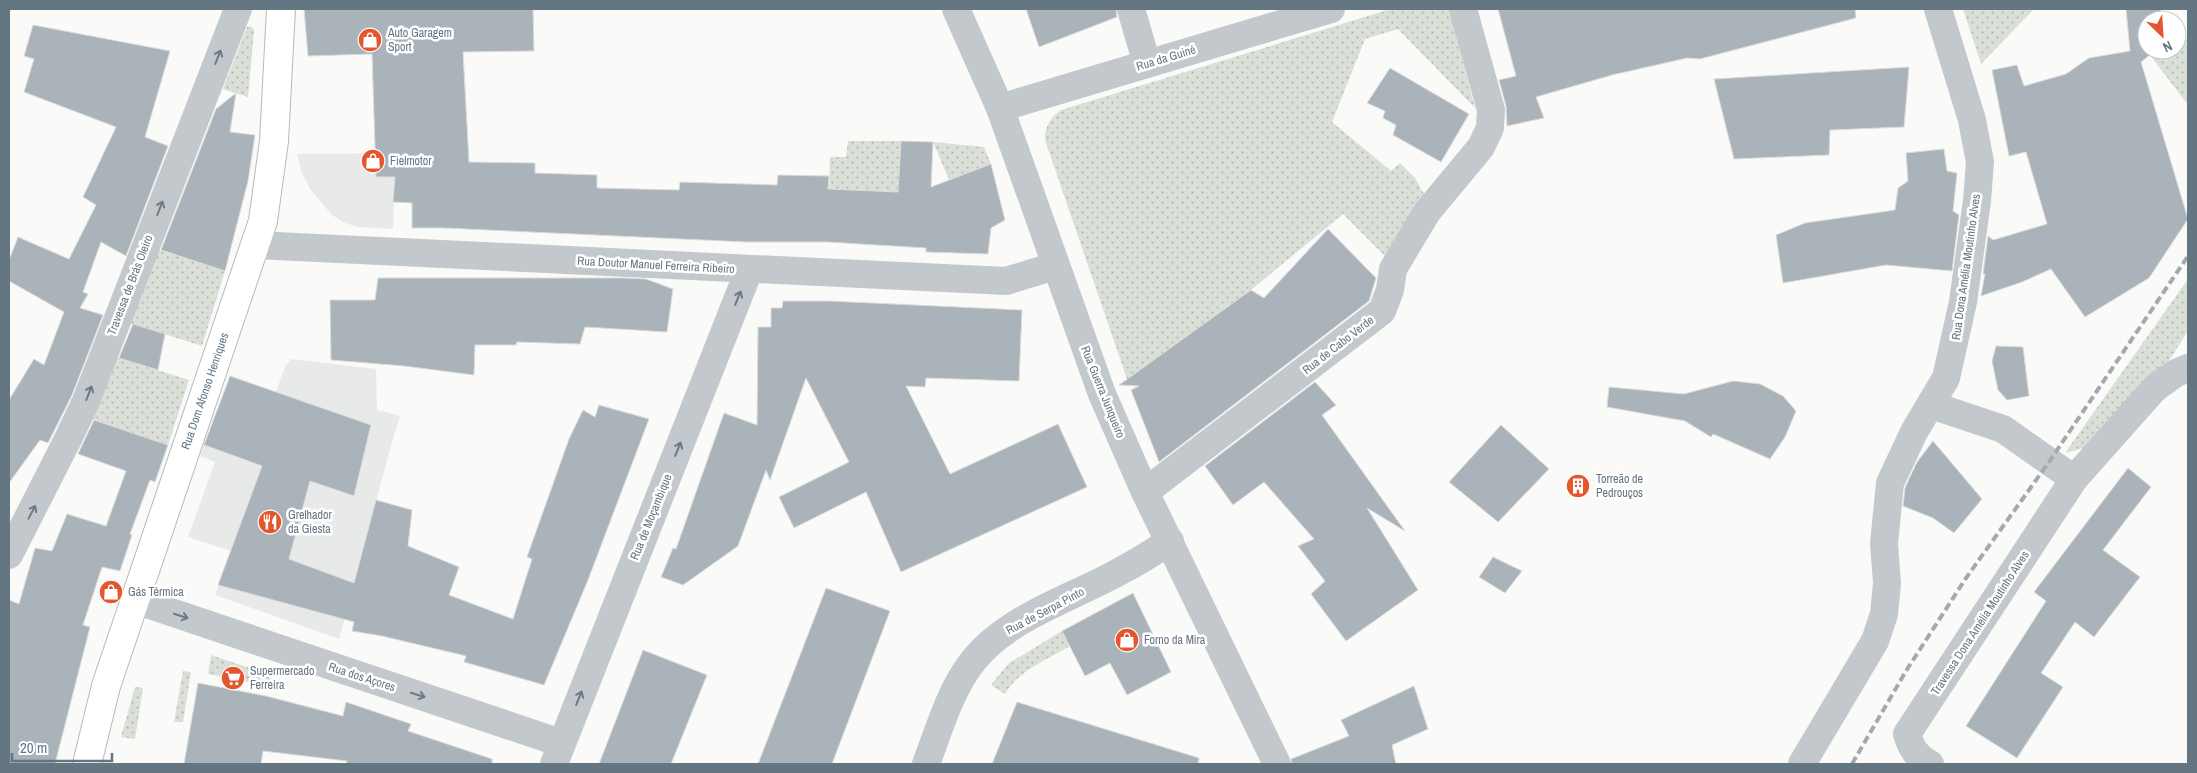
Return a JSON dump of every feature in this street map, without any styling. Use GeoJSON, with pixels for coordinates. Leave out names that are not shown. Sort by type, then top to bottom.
{"type":"FeatureCollection","features":[{"type":"Feature","properties":{"kind":"main road","name":"Rua Dom Afonso Henriques"},"geometry":{"type":"LineString","coordinates":[[87,764],[106,686],[263,221],[274,140],[281,9]]}},
{"type":"Feature","properties":{"kind":"street","name":"Travessa de Brás Oleiro"},"geometry":{"type":"LineString","coordinates":[[9,555],[86,401],[238,9]]}},
{"type":"Feature","properties":{"kind":"street","name":"Rua Guerra Junqueiro"},"geometry":{"type":"LineString","coordinates":[[956,9],[1000,108],[1102,394],[1145,492],[1277,764]]}},
{"type":"Feature","properties":{"kind":"street"},"geometry":{"type":"LineString","coordinates":[[1131,9],[1147,64]]}},
{"type":"Feature","properties":{"kind":"street","name":"Rua da Guiné"},"geometry":{"type":"LineString","coordinates":[[1000,108],[1332,9]]}},
{"type":"Feature","properties":{"kind":"street","name":"Rua de Cabo Verde"},"geometry":{"type":"LineString","coordinates":[[1145,492],[1382,311],[1390,290],[1393,269],[1427,212],[1482,147],[1490,128],[1491,110],[1463,9]]}},
{"type":"Feature","properties":{"kind":"street","name":"Rua Dona Amélia Moutinho Alves"},"geometry":{"type":"LineString","coordinates":[[1802,764],[1875,641],[1884,614],[1886,583],[1884,544],[1890,483],[1914,432],[1946,378],[1964,302],[1980,162],[1972,120],[1938,9]]}},
{"type":"Feature","properties":{"kind":"street","name":"Rua Doutor Manuel Ferreira Ribeiro"},"geometry":{"type":"LineString","coordinates":[[255,245],[749,270],[1006,280],[1055,266]]}},
{"type":"Feature","properties":{"kind":"street","name":"Rua de Moçambique"},"geometry":{"type":"LineString","coordinates":[[558,754],[749,270]]}},
{"type":"Feature","properties":{"kind":"street","name":"Travessa Dona Amélia Moutinho Alves"},"geometry":{"type":"LineString","coordinates":[[1930,764],[1922,760],[1911,748],[1907,734],[2074,478],[2155,388],[2176,373],[2188,368]]}},
{"type":"Feature","properties":{"kind":"street"},"geometry":{"type":"LineString","coordinates":[[1931,405],[2003,429],[2074,478]]}},
{"type":"Feature","properties":{"kind":"street","name":"Rua de Serpa Pinto"},"geometry":{"type":"LineString","coordinates":[[926,764],[956,689],[973,661],[1001,634],[1039,612],[1124,570],[1170,542]]}},
{"type":"Feature","properties":{"kind":"street","name":"Rua dos Açores"},"geometry":{"type":"LineString","coordinates":[[135,600],[558,754]]}},
{"type":"Feature","properties":{"kind":"shaded area"},"geometry":{"type":"Polygon","coordinates":[[[1391,9],[1449,9],[1475,108],[1398,29],[1365,39],[1332,122],[1391,171],[1400,163],[1415,178],[1425,196],[1389,260],[1343,214],[1251,290],[1127,379],[1045,140],[1047,126],[1051,119],[1061,110],[1391,9]]]}},
{"type":"Feature","properties":{"kind":"shaded area"},"geometry":{"type":"Polygon","coordinates":[[[1963,9],[2034,9],[1981,64],[1963,9]]]}},
{"type":"Feature","properties":{"kind":"shaded area"},"geometry":{"type":"Polygon","coordinates":[[[251,26],[254,30],[248,97],[223,89],[247,27],[251,26]]]}},
{"type":"Feature","properties":{"kind":"shaded area"},"geometry":{"type":"Polygon","coordinates":[[[2187,40],[2188,40],[2188,105],[2154,60],[2187,60],[2187,40]]]}},
{"type":"Feature","properties":{"kind":"shaded area"},"geometry":{"type":"Polygon","coordinates":[[[848,141],[901,141],[899,192],[829,190],[830,157],[846,157],[848,141]]]}},
{"type":"Feature","properties":{"kind":"shaded area"},"geometry":{"type":"Polygon","coordinates":[[[933,142],[984,147],[991,164],[949,180],[933,142]]]}},
{"type":"Feature","properties":{"kind":"shaded area"},"geometry":{"type":"Polygon","coordinates":[[[396,153],[393,229],[358,227],[345,223],[332,215],[310,189],[301,170],[297,154],[396,153]]]}},
{"type":"Feature","properties":{"kind":"shaded area"},"geometry":{"type":"Polygon","coordinates":[[[156,249],[225,271],[202,346],[129,323],[156,249]]]}},
{"type":"Feature","properties":{"kind":"shaded area"},"geometry":{"type":"Polygon","coordinates":[[[2188,279],[2188,331],[2163,370],[2084,448],[2065,453],[2188,279]]]}},
{"type":"Feature","properties":{"kind":"shaded area"},"geometry":{"type":"Polygon","coordinates":[[[116,357],[189,380],[168,445],[89,418],[116,357]]]}},
{"type":"Feature","properties":{"kind":"shaded area"},"geometry":{"type":"Polygon","coordinates":[[[291,359],[376,369],[377,410],[400,416],[339,639],[215,595],[231,551],[188,537],[215,462],[200,456],[203,445],[265,467],[270,408],[285,367],[291,359]]]}},
{"type":"Feature","properties":{"kind":"shaded area"},"geometry":{"type":"Polygon","coordinates":[[[1062,631],[1070,646],[1025,672],[1005,694],[991,685],[1008,664],[1062,631]]]}},
{"type":"Feature","properties":{"kind":"shaded area"},"geometry":{"type":"Polygon","coordinates":[[[211,655],[271,675],[269,686],[208,674],[211,655]]]}},
{"type":"Feature","properties":{"kind":"shaded area"},"geometry":{"type":"Polygon","coordinates":[[[183,671],[191,672],[183,722],[174,722],[183,671]]]}},
{"type":"Feature","properties":{"kind":"shaded area"},"geometry":{"type":"Polygon","coordinates":[[[135,687],[143,688],[135,739],[121,737],[135,687]]]}},
{"type":"Feature","properties":{"kind":"building"},"geometry":{"type":"Polygon","coordinates":[[[304,9],[533,9],[534,51],[463,52],[469,162],[535,163],[535,173],[597,175],[597,188],[679,190],[680,182],[777,185],[778,175],[829,176],[828,189],[898,192],[901,141],[933,142],[931,187],[991,164],[1005,220],[991,228],[988,254],[926,252],[926,248],[827,242],[746,242],[412,228],[412,203],[393,202],[395,177],[376,177],[372,54],[308,56],[304,9]]]}},
{"type":"Feature","properties":{"kind":"building"},"geometry":{"type":"Polygon","coordinates":[[[1026,9],[1116,9],[1117,17],[1039,47],[1026,9]]]}},
{"type":"Feature","properties":{"kind":"building"},"geometry":{"type":"Polygon","coordinates":[[[1498,9],[1855,9],[1856,18],[1700,59],[1687,58],[1612,75],[1536,97],[1544,118],[1507,126],[1506,106],[1499,80],[1516,76],[1498,9]]]}},
{"type":"Feature","properties":{"kind":"building"},"geometry":{"type":"Polygon","coordinates":[[[2126,9],[2160,9],[2137,10],[2137,60],[2144,60],[2141,62],[2188,219],[2149,278],[2085,317],[2051,269],[2022,282],[1981,296],[1988,236],[1993,240],[2047,224],[2026,152],[2009,156],[1992,70],[2017,65],[2024,86],[2066,74],[2089,58],[2130,51],[2126,9]]]}},
{"type":"Feature","properties":{"kind":"building"},"geometry":{"type":"Polygon","coordinates":[[[33,25],[170,51],[145,137],[168,146],[126,256],[101,242],[83,292],[88,294],[80,308],[103,315],[72,395],[48,443],[40,440],[9,483],[9,400],[34,359],[44,365],[64,312],[9,281],[9,260],[18,237],[69,259],[96,205],[83,197],[116,127],[24,92],[34,59],[24,56],[33,25]]]}},
{"type":"Feature","properties":{"kind":"building"},"geometry":{"type":"Polygon","coordinates":[[[1909,67],[1904,127],[1830,130],[1829,155],[1734,159],[1714,79],[1909,67]]]}},
{"type":"Feature","properties":{"kind":"building"},"geometry":{"type":"Polygon","coordinates":[[[1390,68],[1469,114],[1441,162],[1393,135],[1396,125],[1383,118],[1385,111],[1367,103],[1390,68]]]}},
{"type":"Feature","properties":{"kind":"building"},"geometry":{"type":"Polygon","coordinates":[[[236,93],[230,132],[255,135],[248,181],[225,271],[161,250],[216,109],[236,93]]]}},
{"type":"Feature","properties":{"kind":"building"},"geometry":{"type":"Polygon","coordinates":[[[1944,149],[1947,171],[1957,173],[1953,211],[1959,215],[1952,271],[1886,265],[1783,283],[1776,235],[1805,223],[1895,210],[1898,188],[1908,181],[1906,153],[1944,149]]]}},
{"type":"Feature","properties":{"kind":"building"},"geometry":{"type":"Polygon","coordinates":[[[1328,229],[1376,278],[1369,301],[1159,462],[1131,390],[1139,386],[1119,385],[1251,290],[1264,298],[1328,229]]]}},
{"type":"Feature","properties":{"kind":"building"},"geometry":{"type":"Polygon","coordinates":[[[378,278],[626,278],[646,279],[673,289],[667,332],[585,327],[580,344],[517,342],[516,345],[475,345],[474,375],[404,366],[331,360],[330,300],[375,300],[378,278]]]}},
{"type":"Feature","properties":{"kind":"building"},"geometry":{"type":"Polygon","coordinates":[[[783,301],[829,301],[1022,310],[1019,381],[926,378],[925,387],[906,386],[950,474],[1058,424],[1087,487],[901,572],[866,492],[794,528],[779,497],[849,462],[806,378],[770,480],[766,470],[738,546],[683,585],[661,577],[673,548],[676,549],[724,413],[757,425],[758,327],[771,327],[771,308],[782,308],[783,301]]]}},
{"type":"Feature","properties":{"kind":"building"},"geometry":{"type":"Polygon","coordinates":[[[133,324],[165,334],[158,370],[119,358],[133,324]]]}},
{"type":"Feature","properties":{"kind":"building"},"geometry":{"type":"Polygon","coordinates":[[[1996,346],[2023,347],[2029,396],[2007,400],[1998,390],[1992,361],[1996,346]]]}},
{"type":"Feature","properties":{"kind":"building"},"geometry":{"type":"Polygon","coordinates":[[[230,376],[371,425],[354,496],[310,481],[289,559],[354,583],[376,500],[412,510],[408,546],[459,567],[449,595],[513,619],[532,559],[527,557],[569,439],[583,410],[595,417],[599,405],[649,419],[588,580],[544,685],[464,662],[466,656],[382,636],[352,631],[354,622],[218,585],[262,466],[204,445],[230,376]]]}},
{"type":"Feature","properties":{"kind":"building"},"geometry":{"type":"Polygon","coordinates":[[[1733,381],[1760,384],[1783,396],[1796,411],[1785,437],[1770,459],[1713,434],[1711,437],[1685,421],[1607,407],[1609,387],[1684,394],[1733,381]]]}},
{"type":"Feature","properties":{"kind":"building"},"geometry":{"type":"Polygon","coordinates":[[[1315,382],[1336,405],[1322,415],[1405,531],[1367,508],[1418,590],[1346,641],[1311,594],[1325,581],[1298,546],[1314,539],[1264,482],[1233,505],[1205,466],[1315,382]]]}},
{"type":"Feature","properties":{"kind":"building"},"geometry":{"type":"Polygon","coordinates":[[[94,420],[168,445],[155,482],[150,480],[130,534],[132,535],[120,571],[102,567],[83,625],[90,627],[55,764],[9,764],[9,600],[19,604],[35,548],[52,551],[67,514],[106,526],[126,471],[78,454],[94,420]]]}},
{"type":"Feature","properties":{"kind":"building"},"geometry":{"type":"Polygon","coordinates":[[[1501,425],[1549,469],[1498,522],[1449,482],[1501,425]]]}},
{"type":"Feature","properties":{"kind":"building"},"geometry":{"type":"Polygon","coordinates":[[[1933,441],[1982,499],[1954,533],[1933,518],[1903,506],[1905,488],[1909,479],[1917,462],[1933,441]]]}},
{"type":"Feature","properties":{"kind":"building"},"geometry":{"type":"Polygon","coordinates":[[[2128,468],[2151,487],[2103,550],[2140,577],[2094,637],[2075,622],[2041,673],[2063,687],[2017,758],[1966,726],[2046,601],[2034,592],[2128,468]]]}},
{"type":"Feature","properties":{"kind":"building"},"geometry":{"type":"Polygon","coordinates":[[[1493,557],[1522,571],[1505,593],[1479,577],[1493,557]]]}},
{"type":"Feature","properties":{"kind":"building"},"geometry":{"type":"Polygon","coordinates":[[[826,588],[890,611],[832,764],[758,764],[826,588]]]}},
{"type":"Feature","properties":{"kind":"building","name":"Forno da Mira"},"geometry":{"type":"Polygon","coordinates":[[[1133,593],[1171,672],[1127,695],[1110,663],[1085,676],[1062,631],[1133,593]]]}},
{"type":"Feature","properties":{"kind":"building"},"geometry":{"type":"Polygon","coordinates":[[[643,650],[707,675],[671,764],[599,764],[643,650]]]}},
{"type":"Feature","properties":{"kind":"building"},"geometry":{"type":"Polygon","coordinates":[[[198,683],[266,696],[343,716],[346,702],[411,724],[408,731],[492,759],[492,764],[346,764],[347,761],[263,751],[261,764],[184,764],[198,683]]]}},
{"type":"Feature","properties":{"kind":"building"},"geometry":{"type":"Polygon","coordinates":[[[1414,686],[1428,729],[1392,745],[1396,764],[1292,764],[1291,759],[1349,736],[1341,720],[1414,686]]]}},
{"type":"Feature","properties":{"kind":"building"},"geometry":{"type":"Polygon","coordinates":[[[1017,702],[1199,758],[1198,764],[992,764],[1017,702]]]}},
{"type":"Feature","properties":{"kind":"railway"},"geometry":{"type":"LineString","coordinates":[[1852,764],[1906,671],[1966,578],[2049,462],[2188,256]]}},
{"type":"Feature","properties":{"kind":"place","name":"Auto Garagem Sport"},"geometry":{"type":"Point","coordinates":[370,40]}},
{"type":"Feature","properties":{"kind":"place","name":"Fielmotor"},"geometry":{"type":"Point","coordinates":[373,161]}},
{"type":"Feature","properties":{"kind":"place","name":"Torreão de Pedrouços"},"geometry":{"type":"Point","coordinates":[1578,486]}},
{"type":"Feature","properties":{"kind":"place","name":"Grelhador da Giesta"},"geometry":{"type":"Point","coordinates":[270,522]}},
{"type":"Feature","properties":{"kind":"place","name":"Gás Térmica"},"geometry":{"type":"Point","coordinates":[111,592]}},
{"type":"Feature","properties":{"kind":"place","name":"Forno da Mira"},"geometry":{"type":"Point","coordinates":[1127,640]}},
{"type":"Feature","properties":{"kind":"place","name":"Supermercado Ferreira"},"geometry":{"type":"Point","coordinates":[233,678]}}]}
